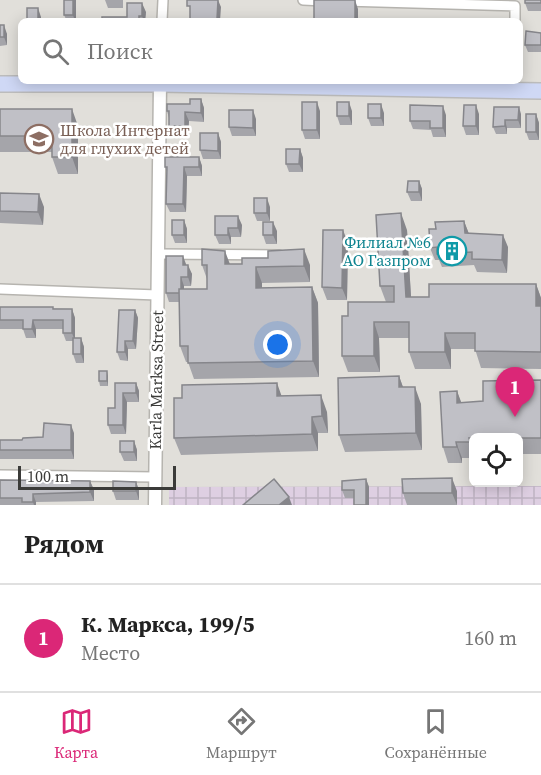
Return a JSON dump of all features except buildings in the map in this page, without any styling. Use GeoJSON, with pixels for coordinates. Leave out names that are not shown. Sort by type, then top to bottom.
{"type":"FeatureCollection","features":[{"type":"Feature","properties":{"kind":"main road"},"geometry":{"type":"LineString","coordinates":[[0,84],[18,84]]}},
{"type":"Feature","properties":{"kind":"main road"},"geometry":{"type":"LineString","coordinates":[[278,84],[515,86],[541,91]]}},
{"type":"Feature","properties":{"kind":"street"},"geometry":{"type":"LineString","coordinates":[[162,18],[163,0]]}},
{"type":"Feature","properties":{"kind":"street"},"geometry":{"type":"LineString","coordinates":[[303,0],[515,6],[515,18]]}},
{"type":"Feature","properties":{"kind":"street","name":"Karla Marksa Street"},"geometry":{"type":"LineString","coordinates":[[155,505],[160,84]]}},
{"type":"Feature","properties":{"kind":"street"},"geometry":{"type":"LineString","coordinates":[[158,255],[285,255]]}},
{"type":"Feature","properties":{"kind":"street"},"geometry":{"type":"LineString","coordinates":[[0,289],[157,295]]}},
{"type":"Feature","properties":{"kind":"street"},"geometry":{"type":"LineString","coordinates":[[0,475],[155,477]]}},
{"type":"Feature","properties":{"kind":"shaded area"},"geometry":{"type":"Polygon","coordinates":[[[541,486],[541,505],[169,505],[169,487],[541,486]]]}},
{"type":"Feature","properties":{"kind":"place","name":"Школа Интернат для глухих детей"},"geometry":{"type":"Point","coordinates":[39,139]}},
{"type":"Feature","properties":{"kind":"place","name":"Филиал №6 АО Газпром"},"geometry":{"type":"Point","coordinates":[452,251]}},
{"type":"Feature","properties":{"kind":"place","name":"К. Маркса, 199/5"},"geometry":{"type":"Point","coordinates":[515,417]}}]}
